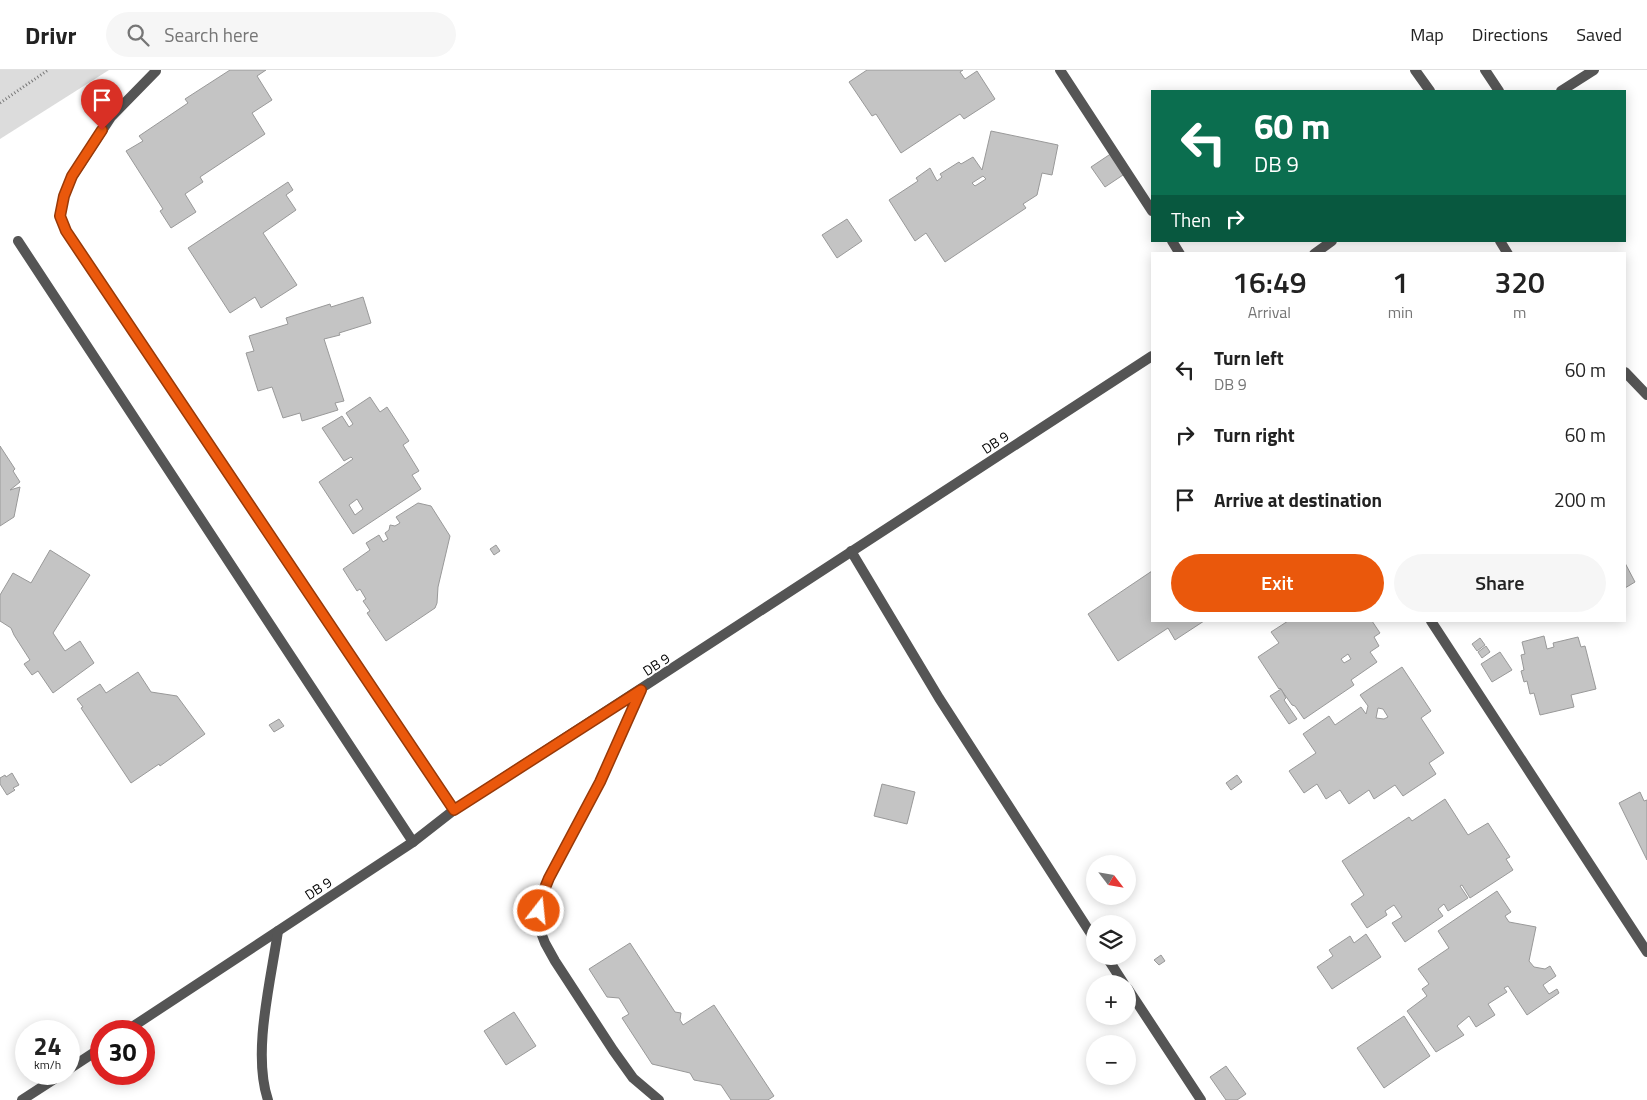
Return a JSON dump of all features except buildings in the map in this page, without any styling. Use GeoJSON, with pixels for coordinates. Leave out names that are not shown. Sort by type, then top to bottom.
{"type":"FeatureCollection","features":[{"type":"Feature","properties":{"kind":"street"},"geometry":{"type":"LineString","coordinates":[[1060,70],[1151,209]]}},
{"type":"Feature","properties":{"kind":"street"},"geometry":{"type":"LineString","coordinates":[[1415,70],[1429,90]]}},
{"type":"Feature","properties":{"kind":"street"},"geometry":{"type":"LineString","coordinates":[[1485,70],[1498,90]]}},
{"type":"Feature","properties":{"kind":"street"},"geometry":{"type":"LineString","coordinates":[[1563,90],[1594,70]]}},
{"type":"Feature","properties":{"kind":"street"},"geometry":{"type":"LineString","coordinates":[[156,71],[111,117],[72,176],[64,196],[60,216],[66,231],[454,810]]}},
{"type":"Feature","properties":{"kind":"street"},"geometry":{"type":"LineString","coordinates":[[18,241],[413,842]]}},
{"type":"Feature","properties":{"kind":"street"},"geometry":{"type":"LineString","coordinates":[[1317,252],[1331,242]]}},
{"type":"Feature","properties":{"kind":"street","name":"DB 9"},"geometry":{"type":"LineString","coordinates":[[143,1020],[413,842],[454,810],[1151,357]]}},
{"type":"Feature","properties":{"kind":"street"},"geometry":{"type":"LineString","coordinates":[[1626,373],[1647,395]]}},
{"type":"Feature","properties":{"kind":"street"},"geometry":{"type":"LineString","coordinates":[[852,551],[939,698],[1086,926]]}},
{"type":"Feature","properties":{"kind":"street"},"geometry":{"type":"LineString","coordinates":[[1432,622],[1647,952]]}},
{"type":"Feature","properties":{"kind":"street"},"geometry":{"type":"LineString","coordinates":[[641,690],[600,782],[549,878],[540,900],[537,922],[545,943],[555,961],[613,1050],[634,1078],[659,1100]]}},
{"type":"Feature","properties":{"kind":"street"},"geometry":{"type":"LineString","coordinates":[[268,1100],[264,1086],[262,1033],[278,931]]}},
{"type":"Feature","properties":{"kind":"street"},"geometry":{"type":"LineString","coordinates":[[1136,1001],[1201,1100]]}},
{"type":"Feature","properties":{"kind":"street"},"geometry":{"type":"LineString","coordinates":[[22,1100],[45,1085]]}},
{"type":"Feature","properties":{"kind":"path"},"geometry":{"type":"LineString","coordinates":[[0,103],[48,70]]}},
{"type":"Feature","properties":{"kind":"shaded area"},"geometry":{"type":"Polygon","coordinates":[[[0,70],[109,70],[0,139],[0,70]]]}},
{"type":"Feature","properties":{"kind":"route"},"geometry":{"type":"LineString","coordinates":[[102,130],[72,176],[64,196],[60,216],[66,231],[454,810],[641,690],[600,782],[549,878],[540,900],[539,911]]}}]}
